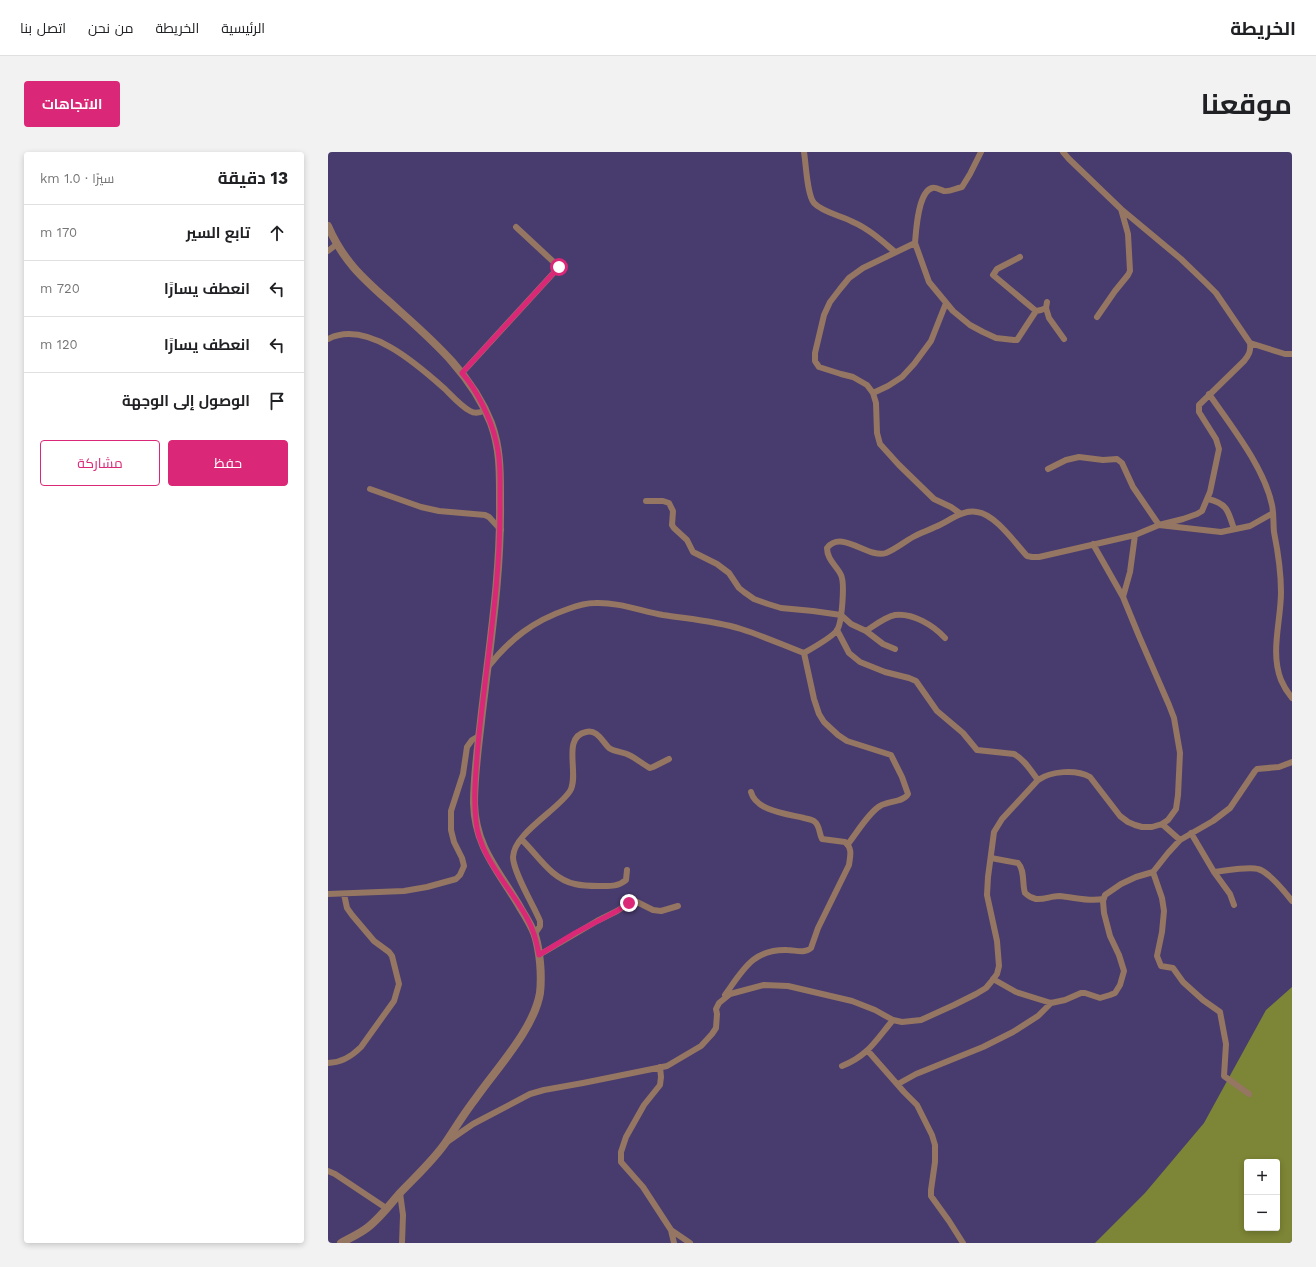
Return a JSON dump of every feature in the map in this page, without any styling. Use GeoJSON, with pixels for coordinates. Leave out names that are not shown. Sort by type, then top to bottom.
{"type":"FeatureCollection","features":[{"type":"Feature","properties":{"kind":"street"},"geometry":{"type":"LineString","coordinates":[[804,152],[810,194],[814,203],[821,208],[853,222],[873,233],[895,252]]}},
{"type":"Feature","properties":{"kind":"street"},"geometry":{"type":"LineString","coordinates":[[981,152],[962,187],[945,191],[936,188],[928,190],[922,200],[917,216],[915,242],[929,282],[953,311],[970,325],[996,338],[1014,340],[1019,338],[1036,310]]}},
{"type":"Feature","properties":{"kind":"street"},"geometry":{"type":"LineString","coordinates":[[804,653],[822,642],[837,630],[841,615],[843,581],[841,574],[828,555],[827,548],[838,541],[878,554],[886,553],[923,532],[961,514],[975,511],[982,512],[994,520],[1027,556],[1039,557],[1135,535],[1159,525],[1183,520],[1202,511],[1208,500],[1219,456],[1219,449],[1216,439],[1205,423],[1198,408],[1209,394],[1247,358],[1250,351],[1250,343],[1216,293],[1161,241],[1121,209],[1068,159],[1063,152]]}},
{"type":"Feature","properties":{"kind":"street"},"geometry":{"type":"LineString","coordinates":[[1097,317],[1114,291],[1130,271],[1128,234],[1121,209]]}},
{"type":"Feature","properties":{"kind":"street"},"geometry":{"type":"LineString","coordinates":[[328,226],[343,255],[358,274],[437,346],[462,373],[480,400],[490,422],[496,441],[500,461],[501,530],[492,632],[474,785],[474,805],[476,824],[480,840],[486,854],[517,901],[534,935],[539,955],[540,993],[529,1022],[519,1038],[445,1143],[370,1226],[341,1243]]}},
{"type":"Feature","properties":{"kind":"street"},"geometry":{"type":"LineString","coordinates":[[462,373],[559,267],[516,228]]}},
{"type":"Feature","properties":{"kind":"street"},"geometry":{"type":"LineString","coordinates":[[915,242],[863,268],[849,278],[830,302],[824,315],[815,353],[815,362],[819,366],[840,374],[854,377],[867,385],[873,393],[876,403],[878,438],[880,444],[934,498],[961,514]]}},
{"type":"Feature","properties":{"kind":"street"},"geometry":{"type":"LineString","coordinates":[[328,251],[337,244]]}},
{"type":"Feature","properties":{"kind":"street"},"geometry":{"type":"LineString","coordinates":[[1020,257],[998,269],[993,275],[1036,310],[1041,310],[1046,305],[1055,327],[1064,339]]}},
{"type":"Feature","properties":{"kind":"street"},"geometry":{"type":"LineString","coordinates":[[873,393],[902,377],[914,364],[931,341],[946,303]]}},
{"type":"Feature","properties":{"kind":"street"},"geometry":{"type":"LineString","coordinates":[[328,339],[333,336],[342,335],[357,335],[371,338],[405,355],[440,384],[470,412],[479,413],[485,410]]}},
{"type":"Feature","properties":{"kind":"street"},"geometry":{"type":"LineString","coordinates":[[1250,343],[1285,354],[1292,354]]}},
{"type":"Feature","properties":{"kind":"street"},"geometry":{"type":"LineString","coordinates":[[1209,394],[1253,460],[1268,490],[1273,512],[1274,530],[1280,565],[1281,590],[1277,632],[1278,664],[1281,680],[1292,698]]}},
{"type":"Feature","properties":{"kind":"street"},"geometry":{"type":"LineString","coordinates":[[1048,469],[1066,460],[1079,457],[1117,460],[1122,463],[1133,487],[1159,525],[1221,532],[1250,526],[1273,512]]}},
{"type":"Feature","properties":{"kind":"street"},"geometry":{"type":"LineString","coordinates":[[370,489],[421,507],[439,511],[485,515],[489,517],[501,530]]}},
{"type":"Feature","properties":{"kind":"street"},"geometry":{"type":"LineString","coordinates":[[1208,500],[1220,503],[1226,507],[1234,529]]}},
{"type":"Feature","properties":{"kind":"street"},"geometry":{"type":"LineString","coordinates":[[646,501],[663,501],[668,503],[673,511],[672,525],[687,540],[693,552],[717,564],[729,573],[739,588],[754,599],[781,608],[813,610],[841,615],[851,624],[866,631],[883,644],[895,649]]}},
{"type":"Feature","properties":{"kind":"street"},"geometry":{"type":"LineString","coordinates":[[1123,597],[1130,572],[1135,535]]}},
{"type":"Feature","properties":{"kind":"street"},"geometry":{"type":"LineString","coordinates":[[723,998],[730,994],[764,985],[788,986],[852,1001],[875,1010],[893,1020],[902,1022],[921,1020],[986,988],[997,974],[999,958],[997,941],[987,896],[994,832],[998,825],[1038,780],[1042,777],[1067,772],[1085,774],[1090,777],[1120,816],[1128,822],[1142,827],[1152,827],[1162,824],[1168,820],[1176,809],[1180,771],[1180,753],[1174,718],[1138,636],[1123,597],[1093,544]]}},
{"type":"Feature","properties":{"kind":"street"},"geometry":{"type":"LineString","coordinates":[[488,667],[500,652],[532,625],[560,612],[585,604],[595,603],[622,605],[741,629],[804,653]]}},
{"type":"Feature","properties":{"kind":"street"},"geometry":{"type":"LineString","coordinates":[[866,631],[892,616],[902,616],[931,625],[945,638]]}},
{"type":"Feature","properties":{"kind":"street"},"geometry":{"type":"LineString","coordinates":[[837,630],[849,653],[860,662],[885,672],[910,678],[916,681],[937,711],[963,733],[977,750],[1014,754],[1024,762],[1038,780]]}},
{"type":"Feature","properties":{"kind":"street"},"geometry":{"type":"LineString","coordinates":[[804,653],[814,699],[821,718],[838,735],[847,741],[891,755],[897,765],[907,790],[908,795],[905,797],[881,805],[874,811],[848,844]]}},
{"type":"Feature","properties":{"kind":"street"},"geometry":{"type":"LineString","coordinates":[[534,935],[540,926],[540,921],[517,871],[513,857],[521,839],[566,796],[570,790],[573,782],[573,745],[576,738],[588,731],[597,734],[611,749],[629,755],[650,768],[669,759]]}},
{"type":"Feature","properties":{"kind":"street"},"geometry":{"type":"LineString","coordinates":[[328,894],[404,891],[456,879],[460,875],[464,866],[462,858],[454,842],[451,830],[451,811],[463,774],[467,747],[472,740],[479,736]]}},
{"type":"Feature","properties":{"kind":"street"},"geometry":{"type":"LineString","coordinates":[[993,979],[1016,992],[1051,1003],[1085,992],[1100,998],[1104,998],[1115,993],[1120,985],[1124,972],[1119,955],[1110,936],[1104,913],[1102,904],[1105,895],[1121,884],[1136,877],[1153,872],[1180,840],[1214,821],[1230,808],[1257,769],[1279,767],[1292,762]]}},
{"type":"Feature","properties":{"kind":"street"},"geometry":{"type":"LineString","coordinates":[[445,1143],[473,1124],[530,1094],[667,1066],[701,1046],[712,1034],[716,1028],[716,1009],[719,1003],[745,968],[753,960],[763,953],[783,950],[802,952],[811,948],[818,928],[849,865],[850,851],[848,844],[842,841],[822,839],[818,826],[814,820],[777,812],[770,809],[755,801],[751,792]]}},
{"type":"Feature","properties":{"kind":"street"},"geometry":{"type":"LineString","coordinates":[[1162,824],[1180,840]]}},
{"type":"Feature","properties":{"kind":"street"},"geometry":{"type":"LineString","coordinates":[[1191,833],[1214,872],[1230,894],[1234,905]]}},
{"type":"Feature","properties":{"kind":"street"},"geometry":{"type":"LineString","coordinates":[[521,839],[553,873],[574,884],[597,886],[617,885],[626,880],[627,870]]}},
{"type":"Feature","properties":{"kind":"street"},"geometry":{"type":"LineString","coordinates":[[991,858],[1020,864],[1022,868],[1025,893],[1032,898],[1043,899],[1059,896],[1090,900],[1103,899]]}},
{"type":"Feature","properties":{"kind":"street"},"geometry":{"type":"LineString","coordinates":[[1214,872],[1251,868],[1259,869],[1275,882],[1292,901]]}},
{"type":"Feature","properties":{"kind":"street"},"geometry":{"type":"LineString","coordinates":[[1153,872],[1164,905],[1163,926],[1156,954],[1162,967],[1174,969],[1183,982],[1203,1000],[1221,1013],[1226,1044],[1224,1076],[1249,1094]]}},
{"type":"Feature","properties":{"kind":"street"},"geometry":{"type":"LineString","coordinates":[[328,1063],[345,1060],[362,1048],[394,1001],[399,984],[392,956],[374,941],[352,915],[347,908],[344,894]]}},
{"type":"Feature","properties":{"kind":"street"},"geometry":{"type":"LineString","coordinates":[[539,955],[631,902],[635,901],[653,910],[661,911],[678,906]]}},
{"type":"Feature","properties":{"kind":"street"},"geometry":{"type":"LineString","coordinates":[[898,1084],[912,1076],[983,1047],[1013,1032],[1038,1016],[1051,1003]]}},
{"type":"Feature","properties":{"kind":"street"},"geometry":{"type":"LineString","coordinates":[[842,1066],[851,1063],[868,1051],[893,1020]]}},
{"type":"Feature","properties":{"kind":"street"},"geometry":{"type":"LineString","coordinates":[[868,1051],[917,1105],[932,1135],[935,1146],[935,1162],[931,1196],[963,1243]]}},
{"type":"Feature","properties":{"kind":"street"},"geometry":{"type":"LineString","coordinates":[[660,1067],[662,1076],[660,1085],[644,1105],[633,1124],[623,1145],[621,1157],[623,1165],[644,1187],[671,1230],[690,1243]]}},
{"type":"Feature","properties":{"kind":"street"},"geometry":{"type":"LineString","coordinates":[[328,1171],[335,1174],[386,1208]]}},
{"type":"Feature","properties":{"kind":"street"},"geometry":{"type":"LineString","coordinates":[[400,1193],[403,1215],[402,1243]]}},
{"type":"Feature","properties":{"kind":"street"},"geometry":{"type":"LineString","coordinates":[[671,1230],[674,1243]]}},
{"type":"Feature","properties":{"kind":"green space"},"geometry":{"type":"Polygon","coordinates":[[[1292,987],[1292,1243],[1095,1243],[1145,1193],[1204,1123],[1266,1010],[1292,987]]]}},
{"type":"Feature","properties":{"kind":"route"},"geometry":{"type":"LineString","coordinates":[[559,267],[462,373],[480,400],[490,422],[500,461],[501,530],[492,632],[474,785],[476,824],[480,840],[486,854],[517,901],[528,921],[534,935],[539,955],[629,903]]}}]}
